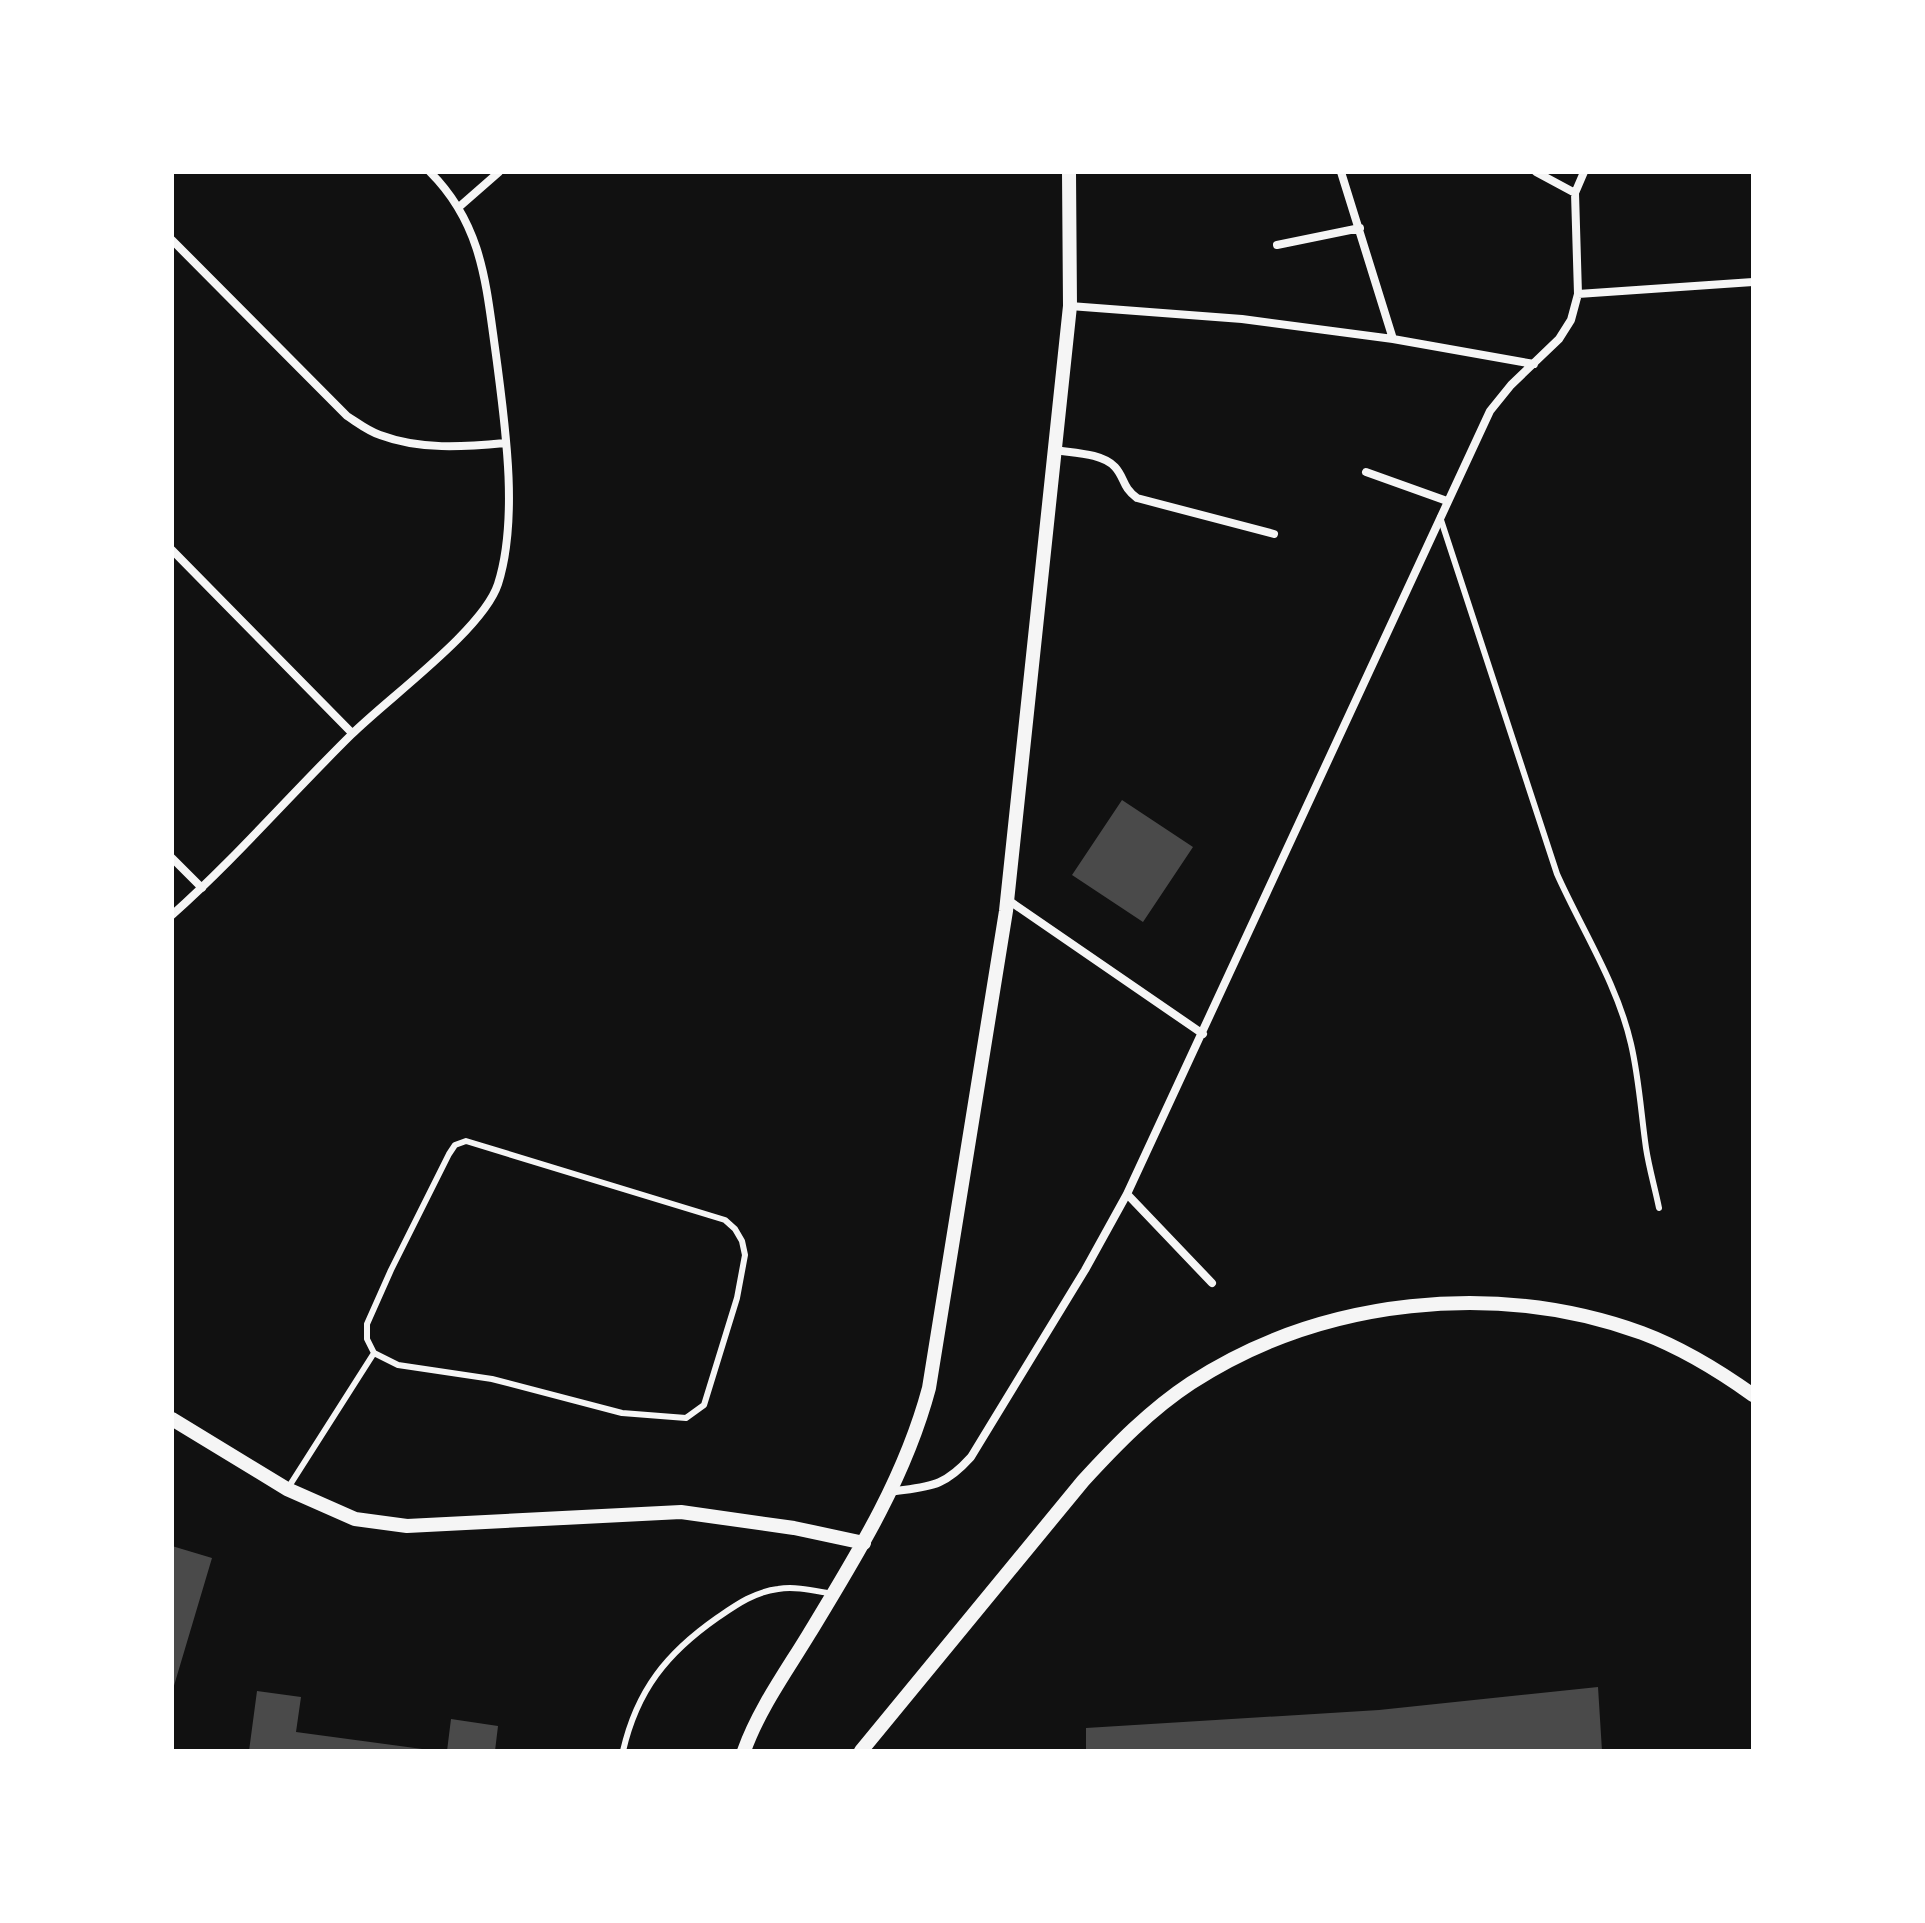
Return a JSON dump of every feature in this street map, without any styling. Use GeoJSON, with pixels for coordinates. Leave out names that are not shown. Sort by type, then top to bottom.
{"type":"FeatureCollection","features":[{"type":"Feature","properties":{"kind":"street"},"geometry":{"type":"LineString","coordinates":[[172,915],[352,733],[470,626],[497,587],[508,544],[505,443],[482,260],[459,207],[430,172]]}},
{"type":"Feature","properties":{"kind":"street"},"geometry":{"type":"LineString","coordinates":[[459,207],[499,172]]}},
{"type":"Feature","properties":{"kind":"street"},"geometry":{"type":"LineString","coordinates":[[744,1751],[763,1708],[864,1543],[890,1492],[913,1440],[929,1388],[1007,899],[1070,306],[1069,172]]}},
{"type":"Feature","properties":{"kind":"street"},"geometry":{"type":"LineString","coordinates":[[1341,172],[1393,339]]}},
{"type":"Feature","properties":{"kind":"street"},"geometry":{"type":"LineString","coordinates":[[1536,172],[1575,193]]}},
{"type":"Feature","properties":{"kind":"street"},"geometry":{"type":"LineString","coordinates":[[890,1492],[939,1484],[955,1475],[971,1457],[1085,1270],[1127,1194],[1490,411],[1511,385],[1559,339],[1571,320],[1578,294],[1575,193],[1584,172]]}},
{"type":"Feature","properties":{"kind":"street"},"geometry":{"type":"LineString","coordinates":[[1277,245],[1360,228]]}},
{"type":"Feature","properties":{"kind":"street"},"geometry":{"type":"LineString","coordinates":[[172,240],[347,416],[377,435],[406,443],[440,446],[505,443]]}},
{"type":"Feature","properties":{"kind":"street"},"geometry":{"type":"LineString","coordinates":[[1578,294],[1753,282]]}},
{"type":"Feature","properties":{"kind":"street"},"geometry":{"type":"LineString","coordinates":[[1070,306],[1242,319],[1393,339],[1534,364]]}},
{"type":"Feature","properties":{"kind":"street"},"geometry":{"type":"LineString","coordinates":[[1055,450],[1109,462],[1129,492],[1137,498],[1274,534]]}},
{"type":"Feature","properties":{"kind":"street"},"geometry":{"type":"LineString","coordinates":[[1366,472],[1447,501]]}},
{"type":"Feature","properties":{"kind":"street"},"geometry":{"type":"LineString","coordinates":[[172,550],[352,733]]}},
{"type":"Feature","properties":{"kind":"street"},"geometry":{"type":"LineString","coordinates":[[172,858],[202,888]]}},
{"type":"Feature","properties":{"kind":"street"},"geometry":{"type":"LineString","coordinates":[[1007,899],[1203,1034]]}},
{"type":"Feature","properties":{"kind":"street"},"geometry":{"type":"LineString","coordinates":[[1127,1194],[1212,1283]]}},
{"type":"Feature","properties":{"kind":"street"},"geometry":{"type":"LineString","coordinates":[[861,1751],[1115,1445],[1191,1383],[1277,1339],[1336,1319],[1414,1306],[1461,1303],[1554,1310],[1599,1319],[1643,1333],[1685,1352],[1753,1395]]}},
{"type":"Feature","properties":{"kind":"street"},"geometry":{"type":"LineString","coordinates":[[172,1419],[287,1489],[355,1519],[379,1524],[407,1526],[681,1512],[781,1526],[864,1543]]}},
{"type":"Feature","properties":{"kind":"lane"},"geometry":{"type":"LineString","coordinates":[[1440,517],[1557,874],[1582,931],[1604,968],[1631,1044],[1659,1208]]}},
{"type":"Feature","properties":{"kind":"lane"},"geometry":{"type":"LineString","coordinates":[[466,1141],[725,1220],[742,1241],[745,1255],[737,1298],[704,1405],[686,1418],[622,1413],[492,1379],[398,1365],[374,1353],[367,1339],[367,1324],[449,1154],[455,1145],[466,1141]]}},
{"type":"Feature","properties":{"kind":"lane"},"geometry":{"type":"LineString","coordinates":[[287,1489],[374,1353]]}},
{"type":"Feature","properties":{"kind":"lane"},"geometry":{"type":"LineString","coordinates":[[623,1751],[637,1706],[652,1679],[671,1654],[693,1634],[745,1599],[761,1592],[793,1588],[833,1594]]}},
{"type":"Feature","properties":{"kind":"building"},"geometry":{"type":"Polygon","coordinates":[[[1122,800],[1193,847],[1143,922],[1072,875],[1122,800]]]}},
{"type":"Feature","properties":{"kind":"building"},"geometry":{"type":"Polygon","coordinates":[[[172,1546],[212,1558],[173,1689],[172,1689],[172,1546]]]}},
{"type":"Feature","properties":{"kind":"building"},"geometry":{"type":"Polygon","coordinates":[[[1598,1687],[1602,1751],[1086,1751],[1086,1728],[1379,1710],[1598,1687]]]}},
{"type":"Feature","properties":{"kind":"building"},"geometry":{"type":"Polygon","coordinates":[[[257,1691],[301,1697],[296,1732],[437,1751],[249,1751],[257,1691]]]}},
{"type":"Feature","properties":{"kind":"building"},"geometry":{"type":"Polygon","coordinates":[[[451,1719],[498,1726],[495,1751],[447,1751],[451,1719]]]}}]}
